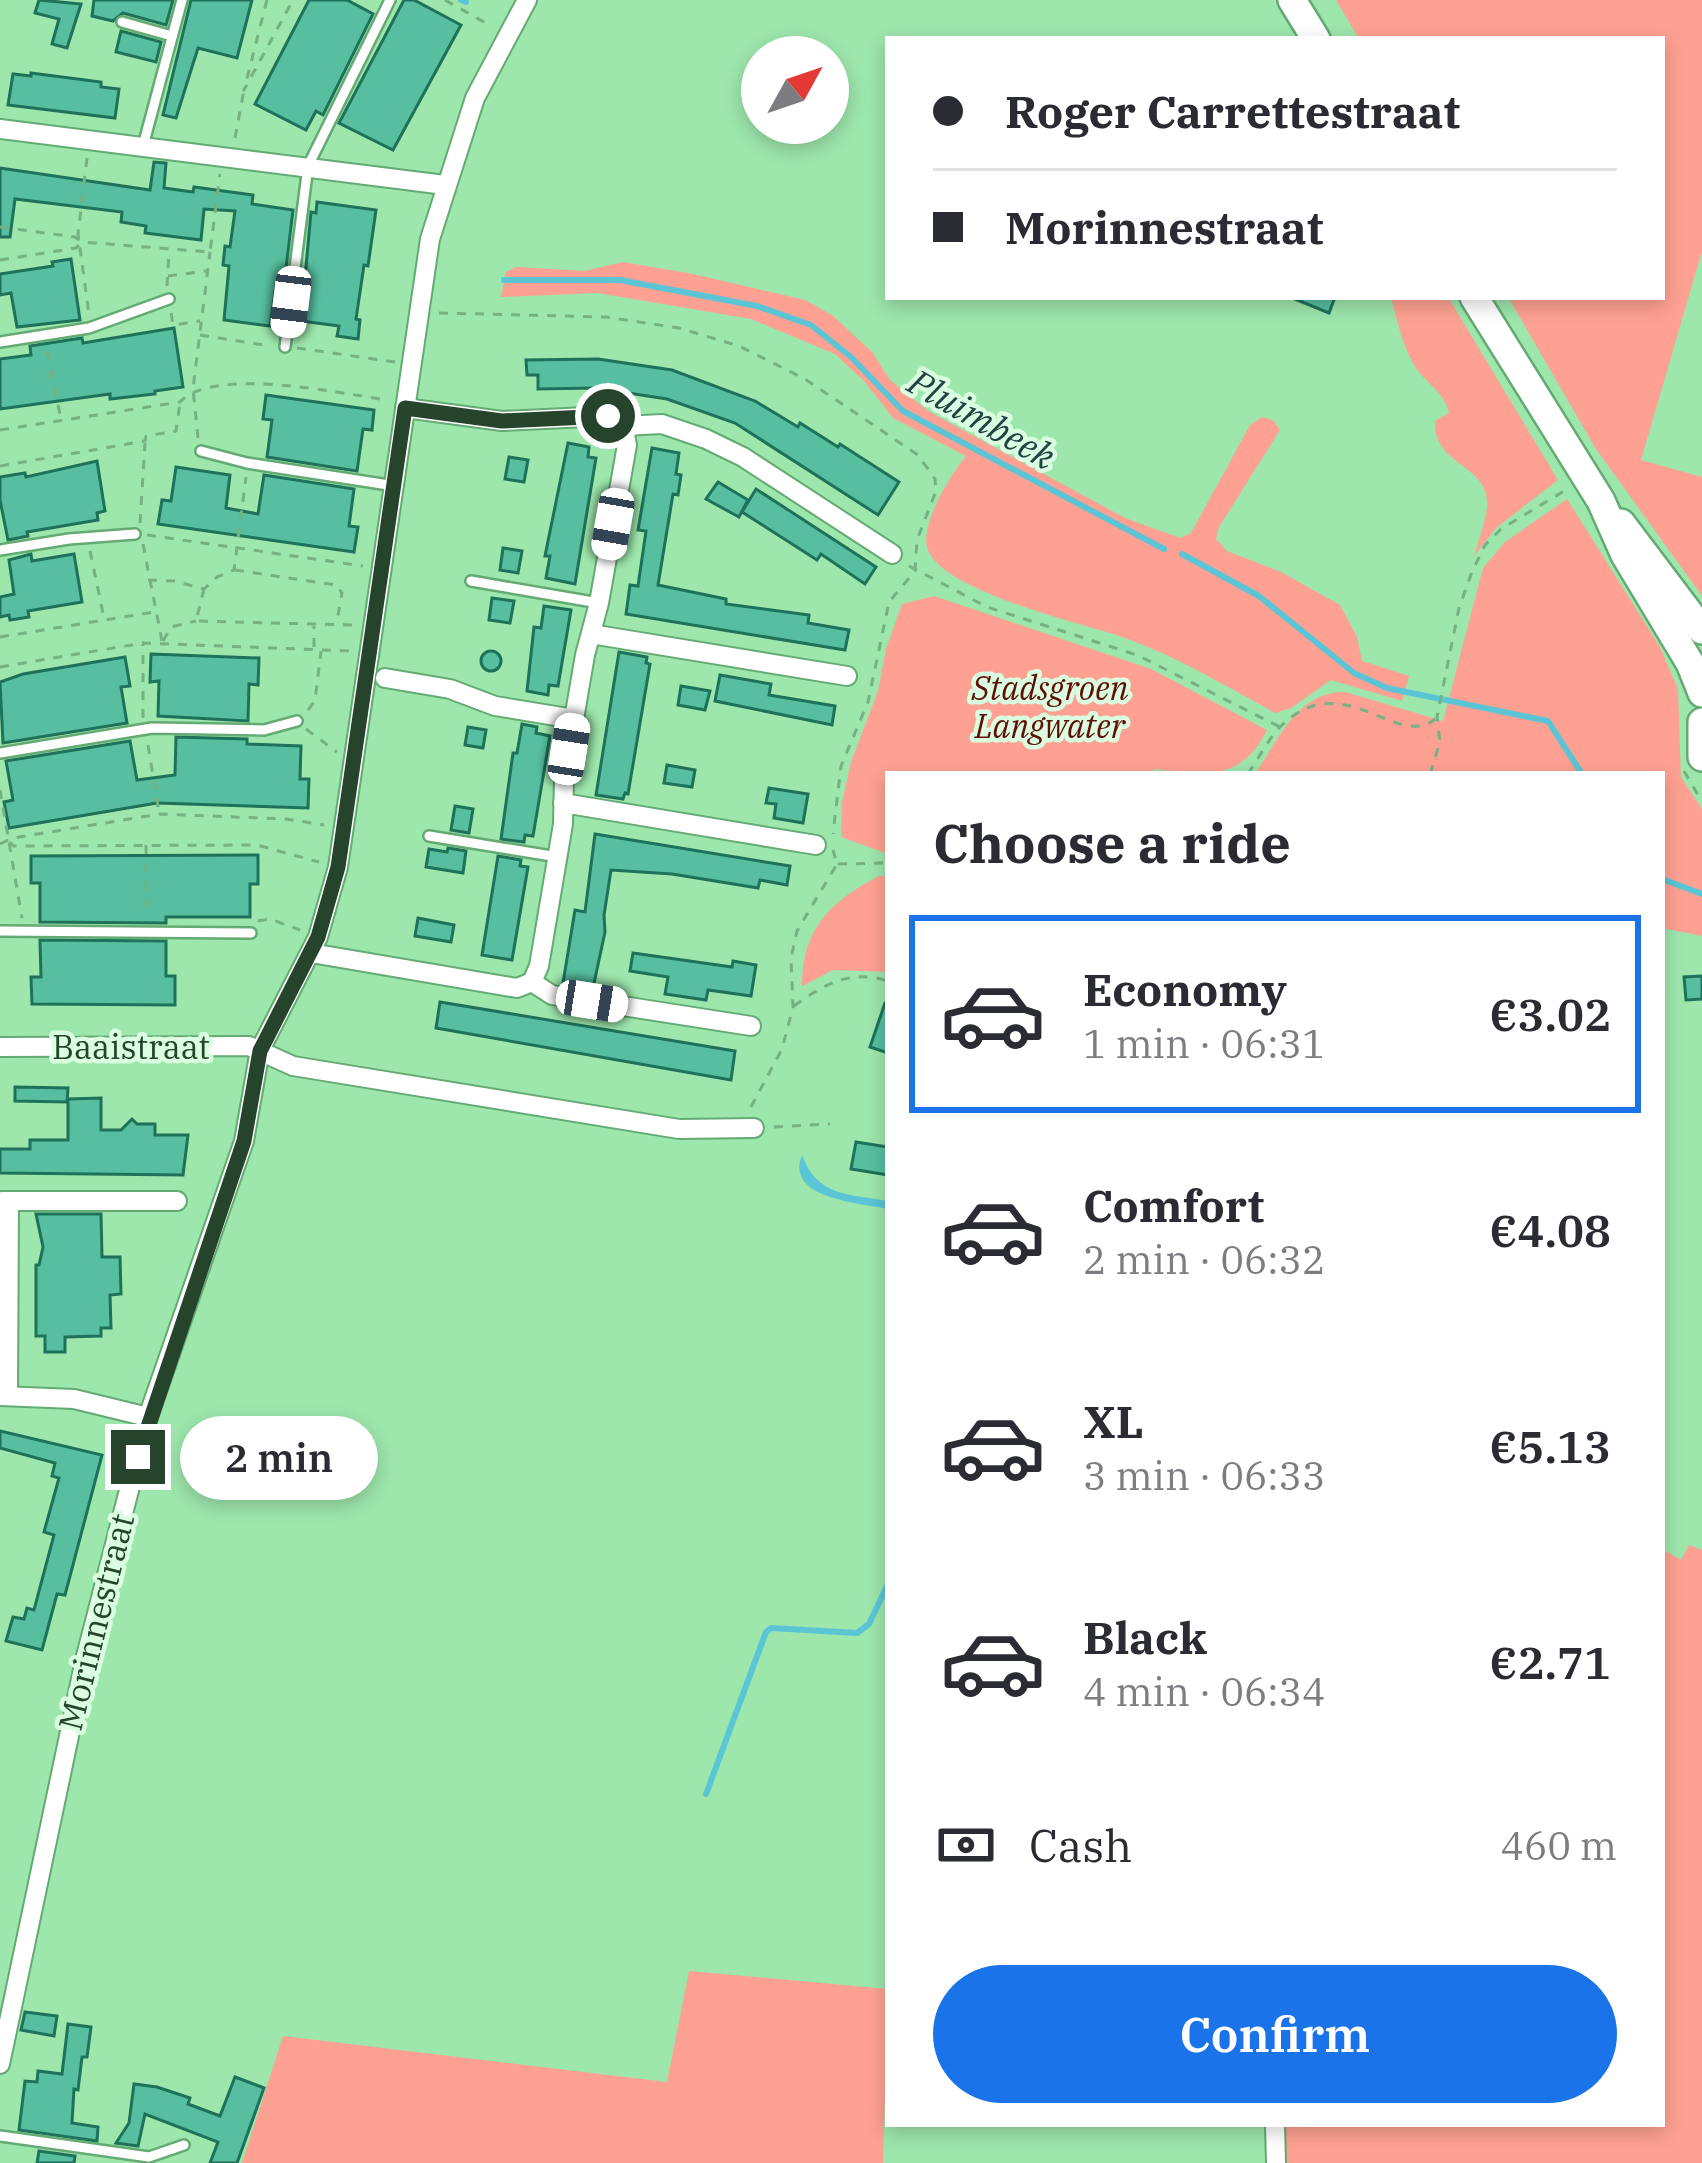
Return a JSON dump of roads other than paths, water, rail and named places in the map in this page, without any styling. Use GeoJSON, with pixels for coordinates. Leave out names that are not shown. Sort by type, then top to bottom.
{"type":"FeatureCollection","features":[{"type":"Feature","properties":{"kind":"main road"},"geometry":{"type":"LineString","coordinates":[[1292,0],[1314,36]]}},
{"type":"Feature","properties":{"kind":"main road"},"geometry":{"type":"LineString","coordinates":[[1476,300],[1601,501],[1625,555],[1690,663],[1702,693]]}},
{"type":"Feature","properties":{"kind":"main road"},"geometry":{"type":"LineString","coordinates":[[1601,501],[1702,630]]}},
{"type":"Feature","properties":{"kind":"main road"},"geometry":{"type":"LineString","coordinates":[[1702,722],[1702,758]]}},
{"type":"Feature","properties":{"kind":"street","name":"Morinnestraat"},"geometry":{"type":"LineString","coordinates":[[0,2064],[80,1682],[148,1417],[244,1141],[260,1051],[314,945],[338,867],[430,239],[475,98],[527,0]]}},
{"type":"Feature","properties":{"kind":"street"},"geometry":{"type":"LineString","coordinates":[[0,129],[445,185]]}},
{"type":"Feature","properties":{"kind":"street"},"geometry":{"type":"LineString","coordinates":[[405,405],[502,421],[608,416],[623,426],[662,424],[742,458],[892,554]]}},
{"type":"Feature","properties":{"kind":"street"},"geometry":{"type":"LineString","coordinates":[[314,945],[518,988],[532,982],[558,857],[574,719],[627,445],[623,426]]}},
{"type":"Feature","properties":{"kind":"street"},"geometry":{"type":"LineString","coordinates":[[590,634],[848,676]]}},
{"type":"Feature","properties":{"kind":"street"},"geometry":{"type":"LineString","coordinates":[[385,678],[449,689],[495,706],[574,719]]}},
{"type":"Feature","properties":{"kind":"street"},"geometry":{"type":"LineString","coordinates":[[562,803],[816,845]]}},
{"type":"Feature","properties":{"kind":"street"},"geometry":{"type":"LineString","coordinates":[[532,982],[552,995],[751,1026]]}},
{"type":"Feature","properties":{"kind":"street","name":"Baaistraat"},"geometry":{"type":"LineString","coordinates":[[0,1047],[243,1046],[260,1051]]}},
{"type":"Feature","properties":{"kind":"street"},"geometry":{"type":"LineString","coordinates":[[260,1051],[292,1066],[679,1129],[746,1128]]}},
{"type":"Feature","properties":{"kind":"street"},"geometry":{"type":"LineString","coordinates":[[148,1417],[74,1399],[4,1396],[5,1202],[177,1201]]}},
{"type":"Feature","properties":{"kind":"street"},"geometry":{"type":"LineString","coordinates":[[1275,2127],[1276,2163]]}},
{"type":"Feature","properties":{"kind":"lane"},"geometry":{"type":"LineString","coordinates":[[143,147],[182,0]]}},
{"type":"Feature","properties":{"kind":"lane"},"geometry":{"type":"LineString","coordinates":[[285,347],[308,166],[390,0]]}},
{"type":"Feature","properties":{"kind":"lane"},"geometry":{"type":"LineString","coordinates":[[122,22],[172,36]]}},
{"type":"Feature","properties":{"kind":"lane"},"geometry":{"type":"LineString","coordinates":[[0,342],[89,328],[169,299]]}},
{"type":"Feature","properties":{"kind":"lane"},"geometry":{"type":"LineString","coordinates":[[201,451],[394,486]]}},
{"type":"Feature","properties":{"kind":"lane"},"geometry":{"type":"LineString","coordinates":[[0,550],[138,534]]}},
{"type":"Feature","properties":{"kind":"lane"},"geometry":{"type":"LineString","coordinates":[[471,581],[599,603]]}},
{"type":"Feature","properties":{"kind":"lane"},"geometry":{"type":"LineString","coordinates":[[0,753],[145,729],[264,730],[297,722]]}},
{"type":"Feature","properties":{"kind":"lane"},"geometry":{"type":"LineString","coordinates":[[429,836],[558,857]]}},
{"type":"Feature","properties":{"kind":"lane"},"geometry":{"type":"LineString","coordinates":[[0,931],[251,933]]}},
{"type":"Feature","properties":{"kind":"lane"},"geometry":{"type":"LineString","coordinates":[[0,2136],[149,2157],[184,2145]]}},
{"type":"Feature","properties":{"kind":"water"},"geometry":{"type":"Polygon","coordinates":[[[802,1155],[808,1169],[826,1186],[885,1200],[885,1208],[814,1190],[799,1170],[802,1155]]]}},
{"type":"Feature","properties":{"kind":"waterway"},"geometry":{"type":"LineString","coordinates":[[461,0],[466,2]]}},
{"type":"Feature","properties":{"kind":"waterway","name":"Pluimbeek"},"geometry":{"type":"LineString","coordinates":[[504,280],[620,280],[757,306],[811,325],[851,357],[903,411],[1164,549]]}},
{"type":"Feature","properties":{"kind":"waterway","name":"Pluimbeek"},"geometry":{"type":"LineString","coordinates":[[1182,554],[1259,596],[1354,673],[1387,688],[1548,721],[1580,771]]}},
{"type":"Feature","properties":{"kind":"waterway","name":"Pluimbeek"},"geometry":{"type":"LineString","coordinates":[[1665,880],[1702,894]]}},
{"type":"Feature","properties":{"kind":"waterway"},"geometry":{"type":"LineString","coordinates":[[706,1794],[766,1632],[771,1628],[857,1633],[869,1624],[885,1590]]}},
{"type":"Feature","properties":{"kind":"park label","name":"Stadsgroen Langwater"},"geometry":{"type":"Point","coordinates":[1050,707]}}]}
